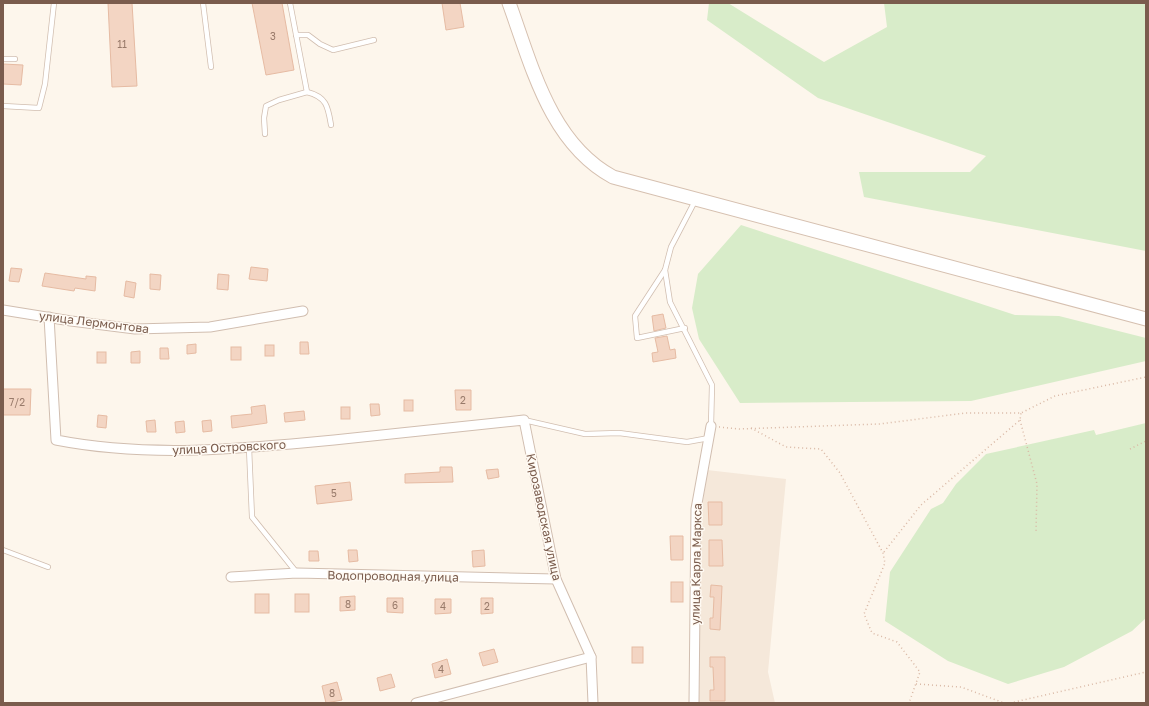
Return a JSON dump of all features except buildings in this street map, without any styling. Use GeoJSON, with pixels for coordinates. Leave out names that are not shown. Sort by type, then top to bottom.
{"type":"FeatureCollection","features":[{"type":"Feature","properties":{"kind":"main road"},"geometry":{"type":"LineString","coordinates":[[509,3],[548,103],[560,128],[574,147],[596,168],[612,178],[1146,319]]}},
{"type":"Feature","properties":{"kind":"street","name":"улица Лермонтова"},"geometry":{"type":"LineString","coordinates":[[3,310],[135,329],[203,328],[303,311]]}},
{"type":"Feature","properties":{"kind":"street","name":"улица Островского"},"geometry":{"type":"LineString","coordinates":[[49,317],[56,440],[91,447],[161,451],[250,448],[524,420]]}},
{"type":"Feature","properties":{"kind":"street","name":"Кирозаводская улица"},"geometry":{"type":"LineString","coordinates":[[524,420],[556,579],[591,657],[593,703]]}},
{"type":"Feature","properties":{"kind":"street","name":"улица Карла Маркса"},"geometry":{"type":"LineString","coordinates":[[694,703],[696,509],[711,426]]}},
{"type":"Feature","properties":{"kind":"street","name":"Водопроводная улица"},"geometry":{"type":"LineString","coordinates":[[231,577],[297,573],[556,579]]}},
{"type":"Feature","properties":{"kind":"street"},"geometry":{"type":"LineString","coordinates":[[416,703],[591,657]]}},
{"type":"Feature","properties":{"kind":"lane"},"geometry":{"type":"LineString","coordinates":[[3,106],[39,108],[45,84],[54,3]]}},
{"type":"Feature","properties":{"kind":"lane"},"geometry":{"type":"LineString","coordinates":[[203,3],[211,67]]}},
{"type":"Feature","properties":{"kind":"lane"},"geometry":{"type":"LineString","coordinates":[[290,3],[307,92]]}},
{"type":"Feature","properties":{"kind":"lane"},"geometry":{"type":"LineString","coordinates":[[296,35],[308,35],[320,44],[333,50],[374,40]]}},
{"type":"Feature","properties":{"kind":"lane"},"geometry":{"type":"LineString","coordinates":[[3,59],[15,59]]}},
{"type":"Feature","properties":{"kind":"lane"},"geometry":{"type":"LineString","coordinates":[[265,134],[264,118],[266,106],[279,100],[307,92],[318,95],[328,106],[332,125]]}},
{"type":"Feature","properties":{"kind":"lane"},"geometry":{"type":"LineString","coordinates":[[685,328],[637,338],[634,316],[665,270],[671,247],[696,199]]}},
{"type":"Feature","properties":{"kind":"lane"},"geometry":{"type":"LineString","coordinates":[[665,270],[670,302],[685,328],[712,386],[711,426]]}},
{"type":"Feature","properties":{"kind":"lane"},"geometry":{"type":"LineString","coordinates":[[524,420],[585,434],[619,432],[687,442],[709,438]]}},
{"type":"Feature","properties":{"kind":"lane"},"geometry":{"type":"LineString","coordinates":[[250,448],[252,517],[297,573]]}},
{"type":"Feature","properties":{"kind":"lane"},"geometry":{"type":"LineString","coordinates":[[3,550],[48,567]]}},
{"type":"Feature","properties":{"kind":"path"},"geometry":{"type":"LineString","coordinates":[[711,426],[751,428],[878,424],[966,413],[1021,413],[1055,396],[1146,376]]}},
{"type":"Feature","properties":{"kind":"path"},"geometry":{"type":"LineString","coordinates":[[1021,413],[1020,420],[1037,484],[1036,532]]}},
{"type":"Feature","properties":{"kind":"path"},"geometry":{"type":"LineString","coordinates":[[883,553],[921,505],[1020,420]]}},
{"type":"Feature","properties":{"kind":"path"},"geometry":{"type":"LineString","coordinates":[[751,428],[765,438],[786,447],[821,449],[840,473],[883,553],[885,563],[864,614],[872,633],[897,642],[920,672],[909,703]]}},
{"type":"Feature","properties":{"kind":"path"},"geometry":{"type":"LineString","coordinates":[[1130,449],[1146,441]]}},
{"type":"Feature","properties":{"kind":"path"},"geometry":{"type":"LineString","coordinates":[[1010,703],[1146,672]]}},
{"type":"Feature","properties":{"kind":"path"},"geometry":{"type":"LineString","coordinates":[[916,684],[961,687],[1004,703]]}},
{"type":"Feature","properties":{"kind":"shaded area"},"geometry":{"type":"Polygon","coordinates":[[[707,470],[786,479],[768,672],[775,703],[699,703],[701,518],[707,470]]]}},
{"type":"Feature","properties":{"kind":"green space"},"geometry":{"type":"Polygon","coordinates":[[[709,3],[728,3],[824,62],[887,27],[884,3],[1146,3],[1146,251],[864,197],[859,172],[970,172],[986,156],[818,98],[707,20],[709,3]]]}},
{"type":"Feature","properties":{"kind":"green space"},"geometry":{"type":"Polygon","coordinates":[[[741,225],[1015,315],[1059,316],[1146,338],[1146,361],[971,401],[740,403],[699,339],[692,308],[698,274],[741,225]]]}},
{"type":"Feature","properties":{"kind":"green space"},"geometry":{"type":"Polygon","coordinates":[[[1146,423],[1146,618],[1132,631],[1064,667],[1008,684],[948,661],[885,621],[890,572],[931,509],[943,503],[956,484],[986,454],[1094,430],[1096,435],[1146,423]]]}}]}
